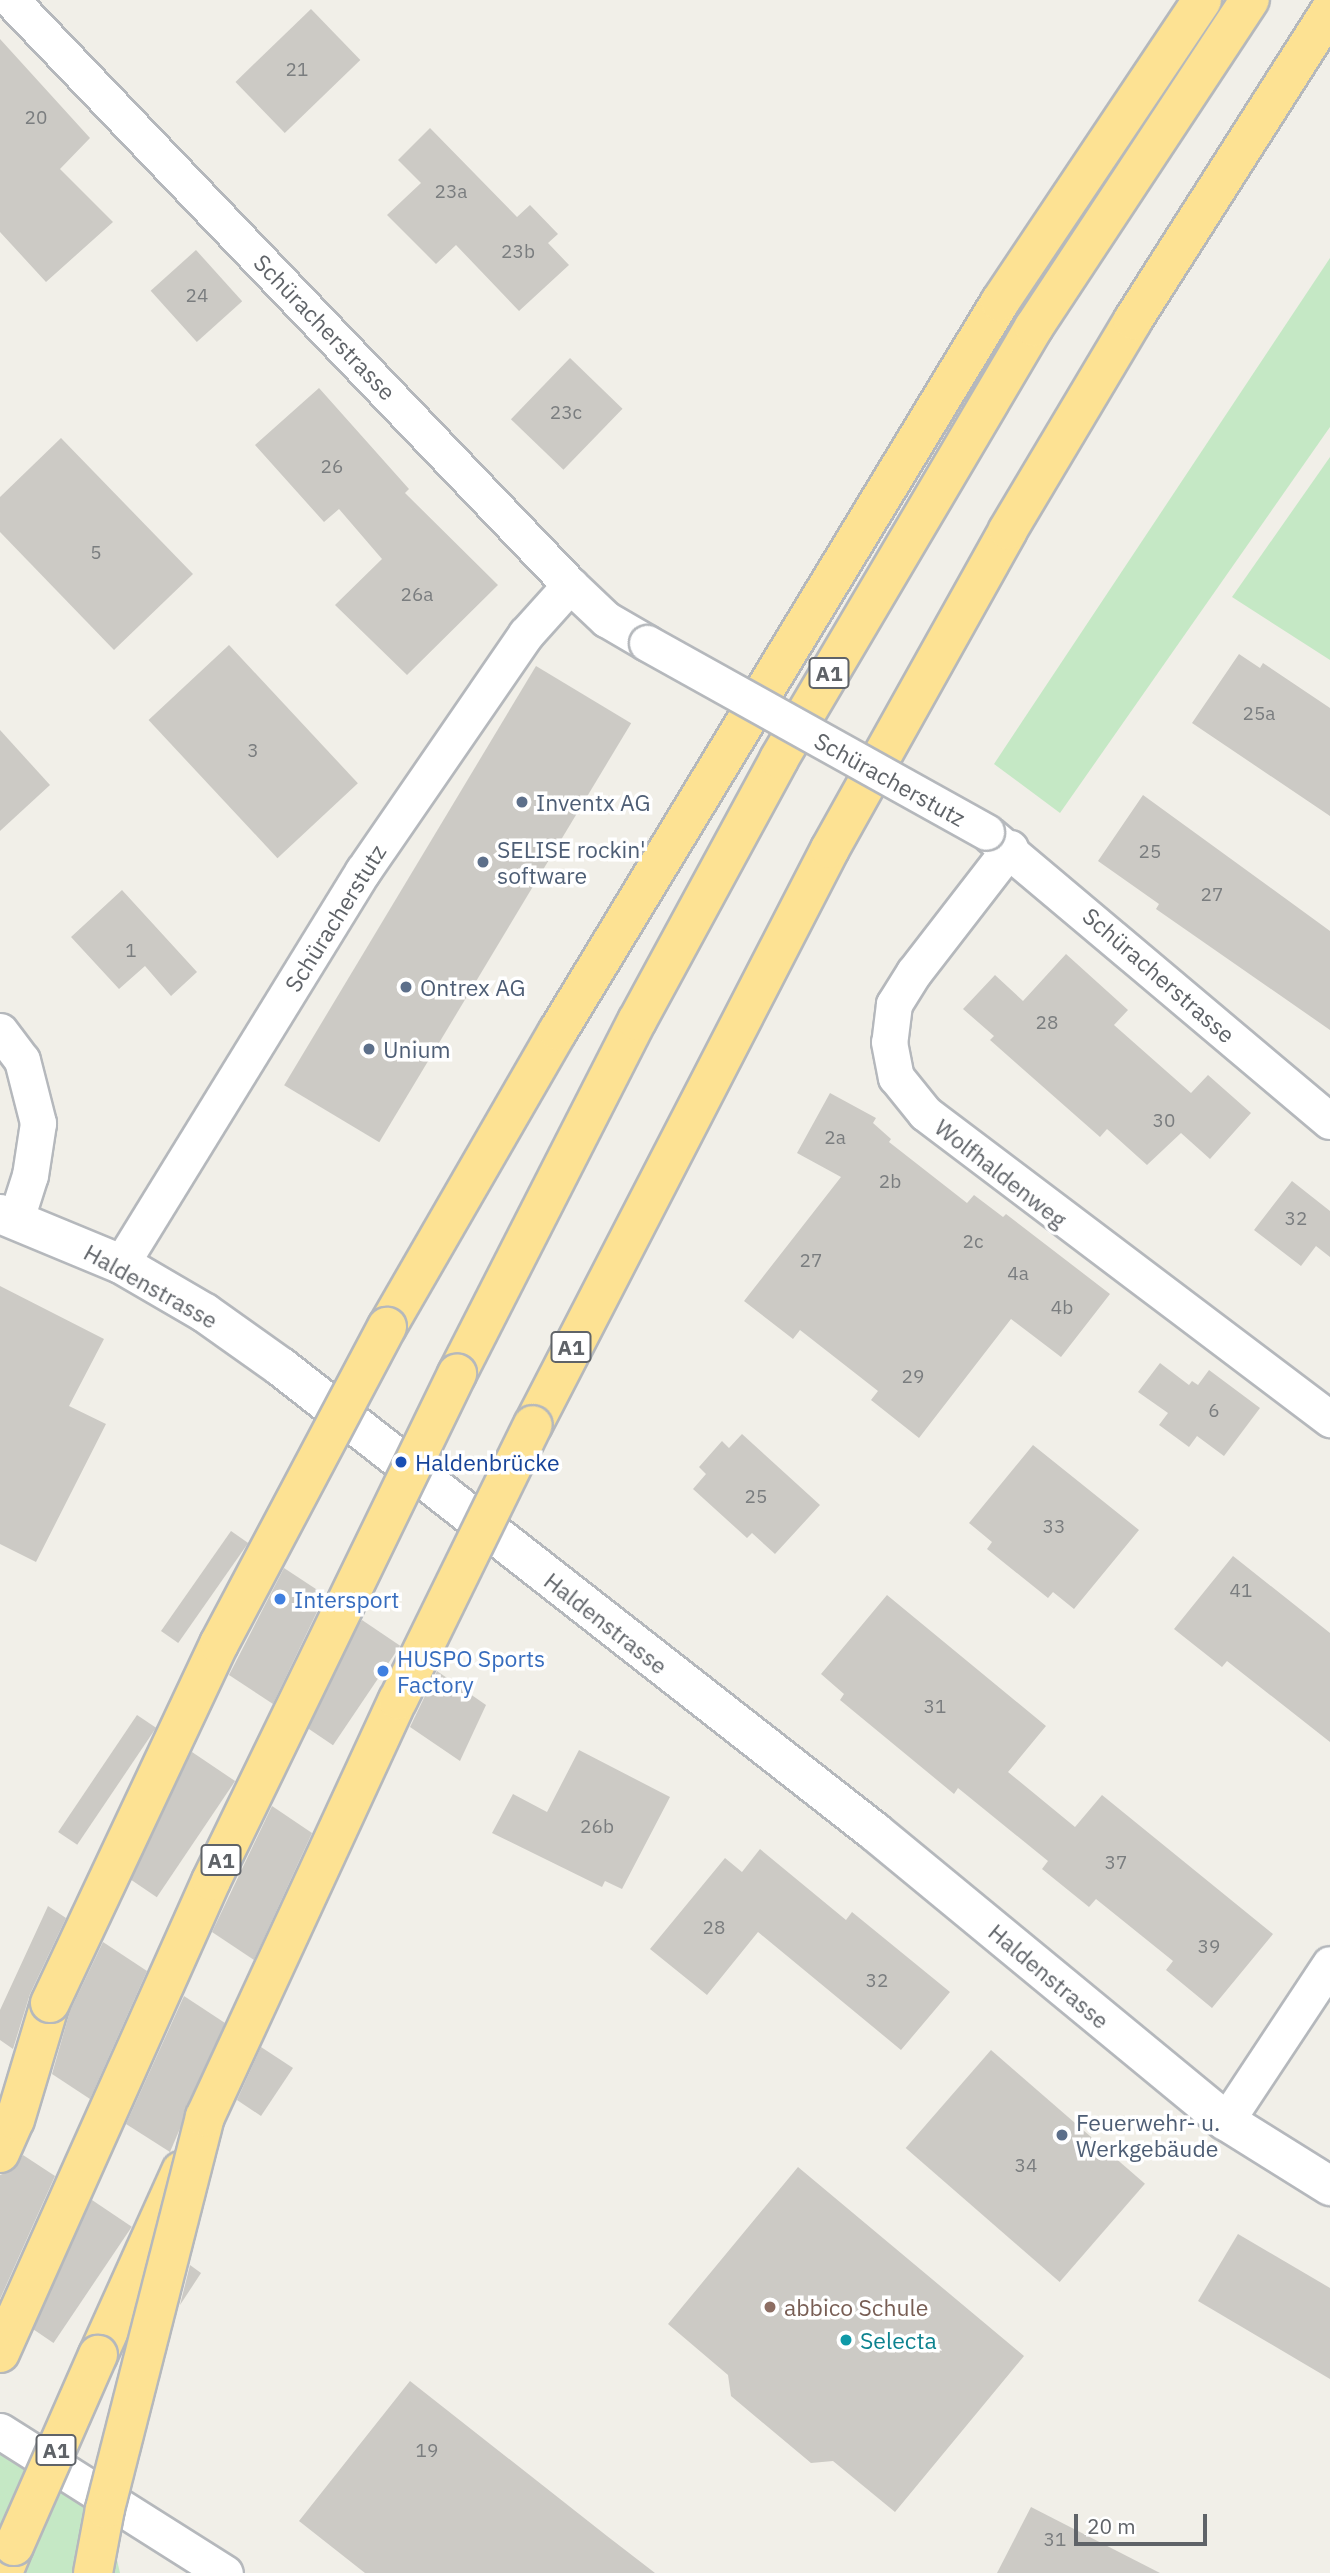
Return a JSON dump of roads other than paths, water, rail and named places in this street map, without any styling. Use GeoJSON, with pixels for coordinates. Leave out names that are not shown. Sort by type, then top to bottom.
{"type":"FeatureCollection","features":[{"type":"Feature","properties":{"kind":"highway"},"geometry":{"type":"LineString","coordinates":[[0,2085],[50,2003],[219,1644],[387,1327],[558,1031],[1000,302],[1202,0]]}},
{"type":"Feature","properties":{"kind":"highway","name":"A1"},"geometry":{"type":"LineString","coordinates":[[0,2353],[211,1881],[457,1374],[637,1021],[779,759],[1034,327],[1250,0]]}},
{"type":"Feature","properties":{"kind":"highway","name":"A1"},"geometry":{"type":"LineString","coordinates":[[8,2560],[205,2118],[398,1700],[533,1425],[830,849],[1008,530],[1133,320],[1330,11]]}},
{"type":"Feature","properties":{"kind":"highway"},"geometry":{"type":"LineString","coordinates":[[0,2153],[15,2120],[50,2003]]}},
{"type":"Feature","properties":{"kind":"highway"},"geometry":{"type":"LineString","coordinates":[[93,2573],[105,2509],[205,2118]]}},
{"type":"Feature","properties":{"kind":"street","name":"Schüracherstrasse"},"geometry":{"type":"LineString","coordinates":[[11,0],[570,585],[606,619],[647,643]]}},
{"type":"Feature","properties":{"kind":"street","name":"Schüracherstutz"},"geometry":{"type":"LineString","coordinates":[[121,1264],[363,871],[526,634],[570,585]]}},
{"type":"Feature","properties":{"kind":"street","name":"Schüracherstutz"},"geometry":{"type":"LineString","coordinates":[[647,643],[998,840]]}},
{"type":"Feature","properties":{"kind":"street","name":"Schüracherstrasse"},"geometry":{"type":"LineString","coordinates":[[998,840],[1330,1121]]}},
{"type":"Feature","properties":{"kind":"street","name":"Wolfhaldenweg"},"geometry":{"type":"LineString","coordinates":[[998,840],[894,1004],[889,1042],[897,1077],[925,1113],[1330,1419]]}},
{"type":"Feature","properties":{"kind":"street","name":"Haldenstrasse"},"geometry":{"type":"LineString","coordinates":[[0,1031],[22,1060],[37,1123],[30,1175],[8,1216],[121,1264],[205,1313],[281,1367],[876,1832],[1226,2121],[1330,2186]]}},
{"type":"Feature","properties":{"kind":"street"},"geometry":{"type":"LineString","coordinates":[[1226,2121],[1330,1964]]}},
{"type":"Feature","properties":{"kind":"street"},"geometry":{"type":"LineString","coordinates":[[0,2431],[225,2573]]}},
{"type":"Feature","properties":{"kind":"place","name":"Inventx AG"},"geometry":{"type":"Point","coordinates":[522,802]}},
{"type":"Feature","properties":{"kind":"place","name":"SELISE rockin' software"},"geometry":{"type":"Point","coordinates":[483,862]}},
{"type":"Feature","properties":{"kind":"place","name":"Ontrex AG"},"geometry":{"type":"Point","coordinates":[406,987]}},
{"type":"Feature","properties":{"kind":"place","name":"Unium"},"geometry":{"type":"Point","coordinates":[369,1049]}},
{"type":"Feature","properties":{"kind":"place","name":"Haldenbrücke"},"geometry":{"type":"Point","coordinates":[401,1462]}},
{"type":"Feature","properties":{"kind":"place","name":"Intersport"},"geometry":{"type":"Point","coordinates":[280,1599]}},
{"type":"Feature","properties":{"kind":"place","name":"HUSPO Sports Factory"},"geometry":{"type":"Point","coordinates":[383,1671]}},
{"type":"Feature","properties":{"kind":"place","name":"Feuerwehr- u. Werkgebäude"},"geometry":{"type":"Point","coordinates":[1062,2135]}},
{"type":"Feature","properties":{"kind":"place","name":"abbico Schule"},"geometry":{"type":"Point","coordinates":[770,2307]}},
{"type":"Feature","properties":{"kind":"place","name":"Selecta"},"geometry":{"type":"Point","coordinates":[846,2340]}}]}
